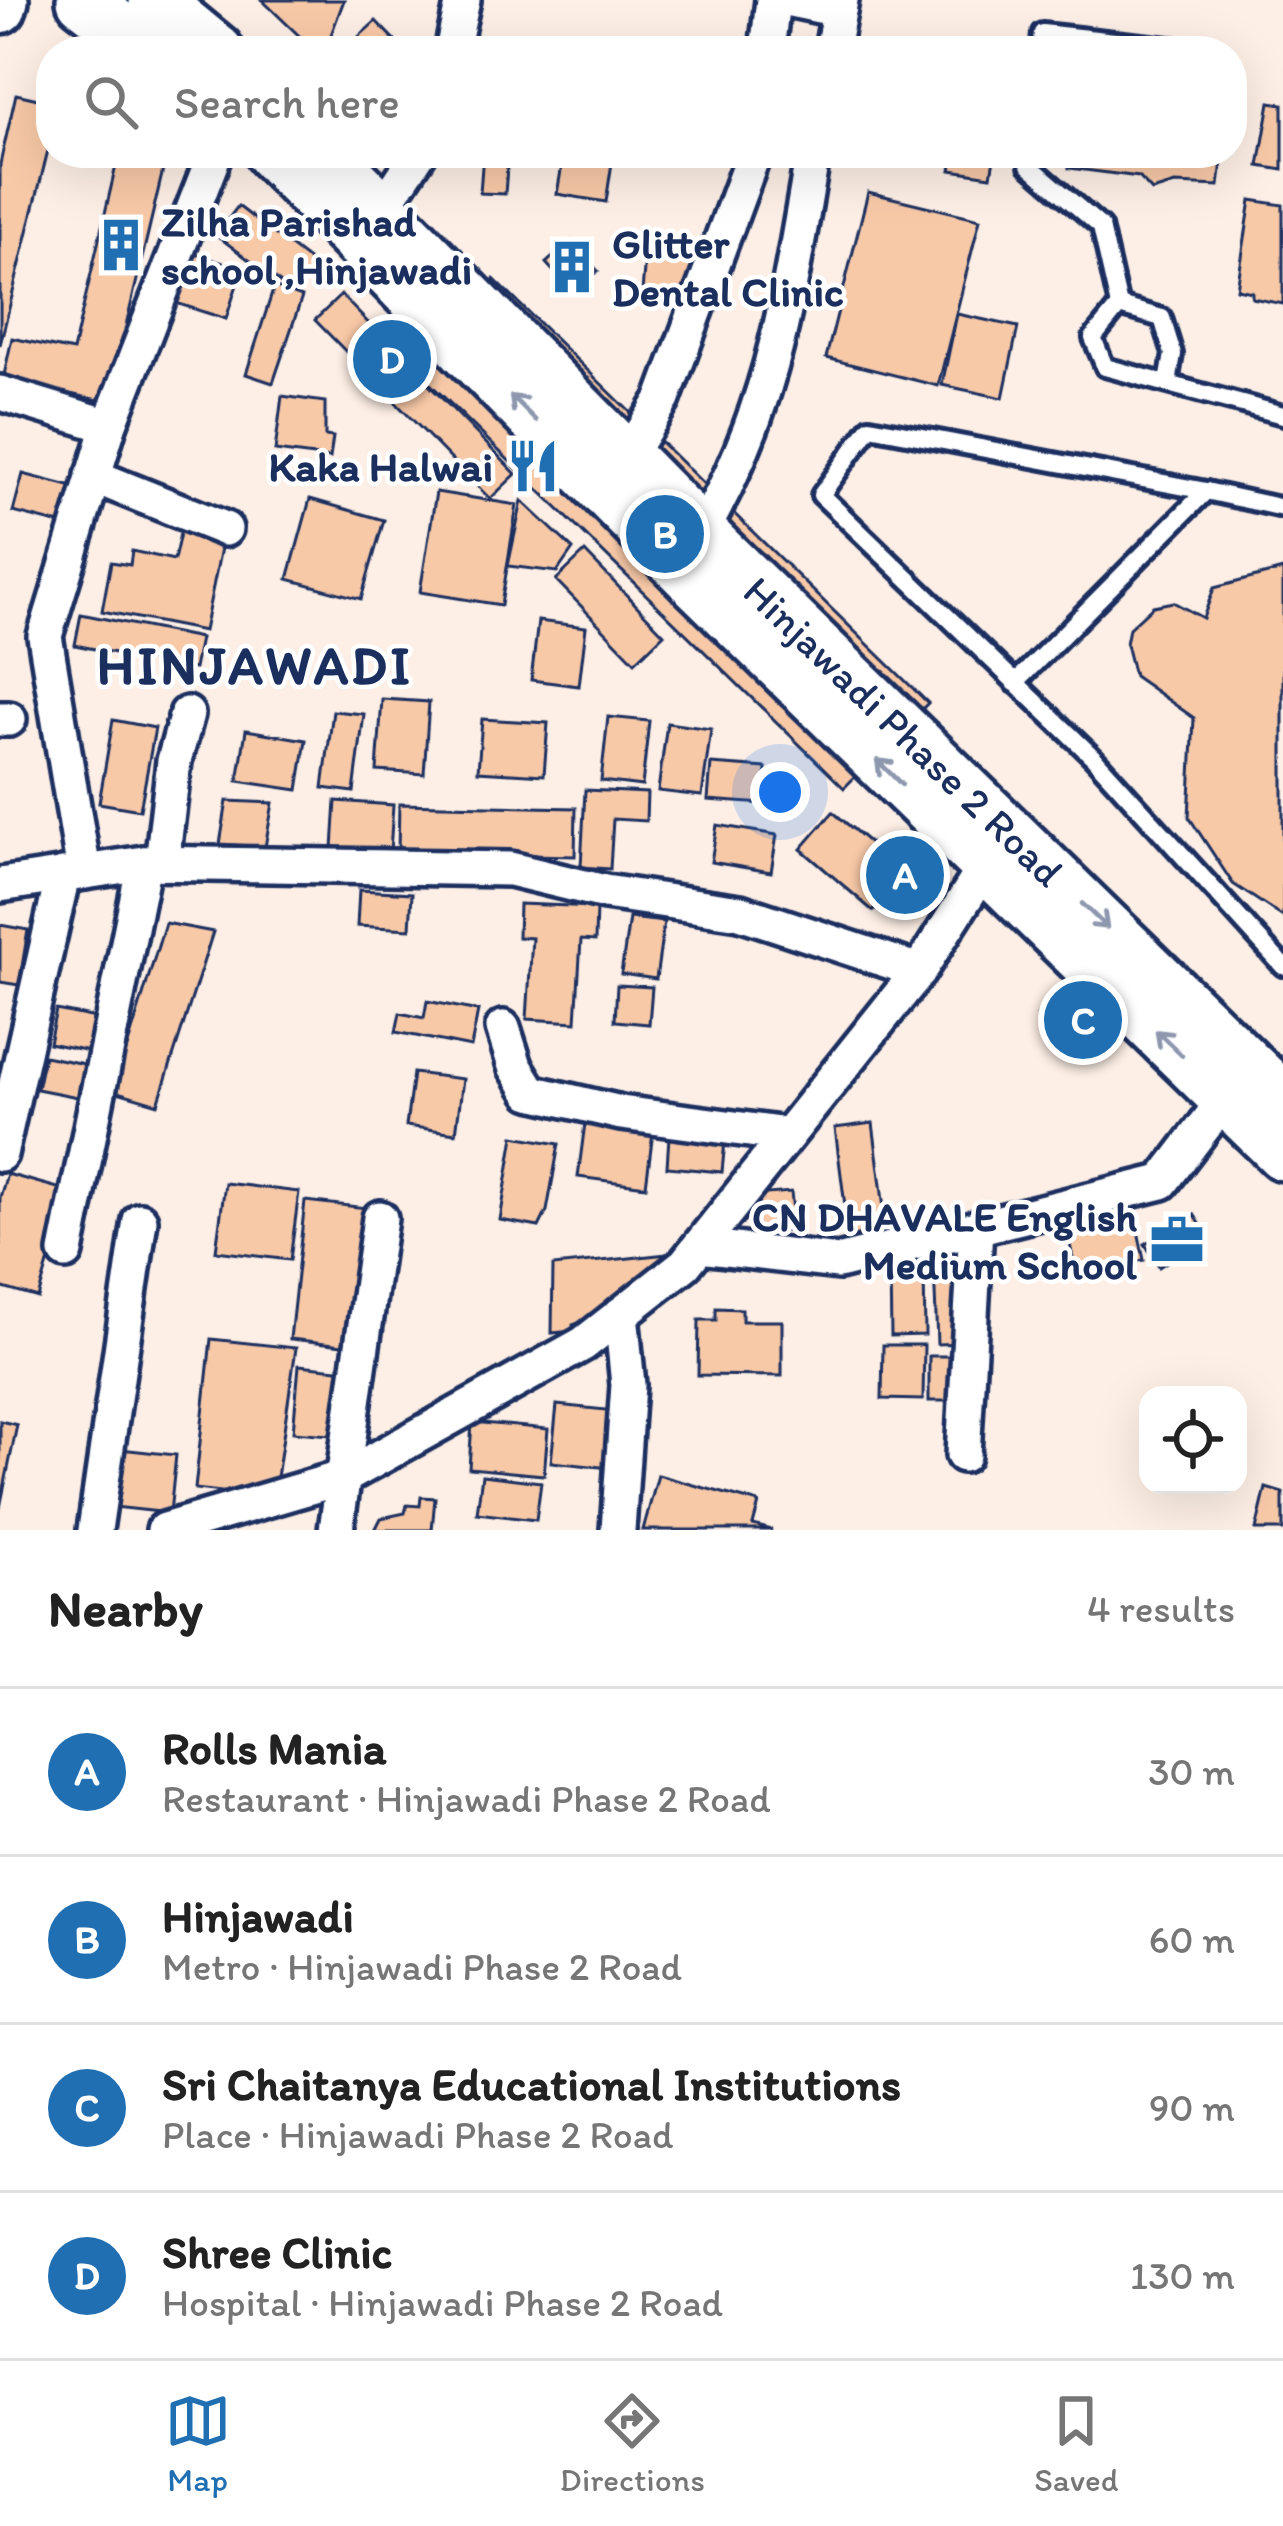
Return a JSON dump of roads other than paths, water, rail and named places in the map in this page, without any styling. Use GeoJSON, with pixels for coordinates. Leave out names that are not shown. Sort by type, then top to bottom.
{"type":"FeatureCollection","features":[{"type":"Feature","properties":{"kind":"main road"},"geometry":{"type":"LineString","coordinates":[[82,0],[130,36]]}},
{"type":"Feature","properties":{"kind":"main road"},"geometry":{"type":"LineString","coordinates":[[155,0],[199,36]]}},
{"type":"Feature","properties":{"kind":"main road","name":"Hinjawadi Phase 2 Road"},"geometry":{"type":"LineString","coordinates":[[286,168],[985,867],[1283,1154]]}},
{"type":"Feature","properties":{"kind":"main road","name":"Hinjawadi Phase 2 Road"},"geometry":{"type":"LineString","coordinates":[[341,168],[701,533],[1283,1100]]}},
{"type":"Feature","properties":{"kind":"street"},"geometry":{"type":"LineString","coordinates":[[455,36],[463,0]]}},
{"type":"Feature","properties":{"kind":"street"},"geometry":{"type":"LineString","coordinates":[[769,36],[773,0]]}},
{"type":"Feature","properties":{"kind":"street"},"geometry":{"type":"LineString","coordinates":[[791,0],[840,5],[835,36]]}},
{"type":"Feature","properties":{"kind":"street"},"geometry":{"type":"LineString","coordinates":[[0,1154],[74,873],[45,636],[109,426],[209,168]]}},
{"type":"Feature","properties":{"kind":"street"},"geometry":{"type":"LineString","coordinates":[[382,209],[409,168]]}},
{"type":"Feature","properties":{"kind":"street"},"geometry":{"type":"LineString","coordinates":[[627,458],[670,381],[748,168]]}},
{"type":"Feature","properties":{"kind":"street"},"geometry":{"type":"LineString","coordinates":[[701,533],[735,475],[775,368],[810,168]]}},
{"type":"Feature","properties":{"kind":"street"},"geometry":{"type":"LineString","coordinates":[[0,393],[109,426]]}},
{"type":"Feature","properties":{"kind":"street"},"geometry":{"type":"LineString","coordinates":[[93,476],[225,529]]}},
{"type":"Feature","properties":{"kind":"street"},"geometry":{"type":"LineString","coordinates":[[66,1252],[187,714]]}},
{"type":"Feature","properties":{"kind":"street"},"geometry":{"type":"LineString","coordinates":[[0,885],[153,863],[510,869],[605,892],[740,912],[920,971]]}},
{"type":"Feature","properties":{"kind":"street"},"geometry":{"type":"LineString","coordinates":[[164,1530],[344,1478],[583,1344],[621,1314],[700,1246],[920,971],[985,867]]}},
{"type":"Feature","properties":{"kind":"street"},"geometry":{"type":"LineString","coordinates":[[503,1028],[515,1066],[531,1092],[620,1113],[788,1136]]}},
{"type":"Feature","properties":{"kind":"street"},"geometry":{"type":"LineString","coordinates":[[700,1246],[838,1262],[1162,1182],[1226,1098]]}},
{"type":"Feature","properties":{"kind":"street"},"geometry":{"type":"LineString","coordinates":[[336,1530],[380,1218]]}},
{"type":"Feature","properties":{"kind":"street"},"geometry":{"type":"LineString","coordinates":[[95,1530],[140,1220]]}},
{"type":"Feature","properties":{"kind":"street"},"geometry":{"type":"LineString","coordinates":[[963,1455],[976,1228]]}},
{"type":"Feature","properties":{"kind":"street"},"geometry":{"type":"LineString","coordinates":[[618,1530],[628,1385],[621,1314]]}},
{"type":"Feature","properties":{"kind":"lane"},"geometry":{"type":"LineString","coordinates":[[1042,36],[1069,36]]}},
{"type":"Feature","properties":{"kind":"lane"},"geometry":{"type":"LineString","coordinates":[[1032,168],[1101,227],[1119,306]]}},
{"type":"Feature","properties":{"kind":"lane"},"geometry":{"type":"LineString","coordinates":[[1119,306],[1093,338],[1105,367],[1283,415]]}},
{"type":"Feature","properties":{"kind":"lane"},"geometry":{"type":"LineString","coordinates":[[1119,306],[1162,318],[1174,354],[1168,383]]}},
{"type":"Feature","properties":{"kind":"lane"},"geometry":{"type":"LineString","coordinates":[[1283,508],[870,427],[821,495],[1094,758],[1283,966]]}},
{"type":"Feature","properties":{"kind":"lane"},"geometry":{"type":"LineString","coordinates":[[1015,683],[1206,491]]}},
{"type":"Feature","properties":{"kind":"place","name":"Zilha Parishad school ,Hinjawadi"},"geometry":{"type":"Point","coordinates":[121,245]}},
{"type":"Feature","properties":{"kind":"place","name":"Glitter Dental Clinic"},"geometry":{"type":"Point","coordinates":[572,267]}},
{"type":"Feature","properties":{"kind":"place","name":"Shree Clinic"},"geometry":{"type":"Point","coordinates":[392,359]}},
{"type":"Feature","properties":{"kind":"place","name":"Kaka Halwai"},"geometry":{"type":"Point","coordinates":[533,466]}},
{"type":"Feature","properties":{"kind":"place","name":"Hinjawadi"},"geometry":{"type":"Point","coordinates":[665,534]}},
{"type":"Feature","properties":{"kind":"place","name":"Rolls Mania"},"geometry":{"type":"Point","coordinates":[905,875]}},
{"type":"Feature","properties":{"kind":"place","name":"Sri Chaitanya Educational Institutions"},"geometry":{"type":"Point","coordinates":[1083,1020]}},
{"type":"Feature","properties":{"kind":"place","name":"CN DHAVALE English Medium School"},"geometry":{"type":"Point","coordinates":[1177,1240]}},
{"type":"Feature","properties":{"kind":"district","name":"HINJAWADI"},"geometry":{"type":"Point","coordinates":[255,665]}}]}
